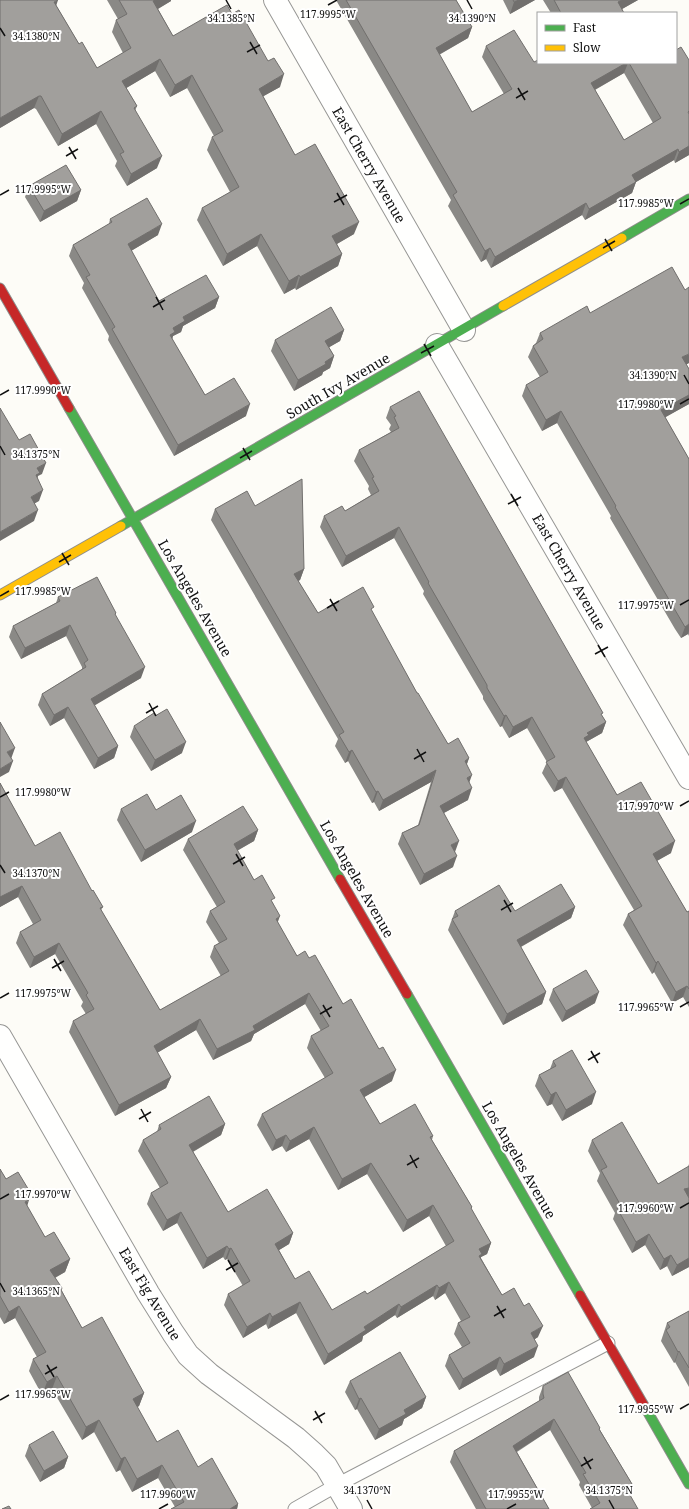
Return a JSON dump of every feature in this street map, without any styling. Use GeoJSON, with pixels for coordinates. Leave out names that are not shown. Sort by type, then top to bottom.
{"type":"FeatureCollection","features":[{"type":"Feature","properties":{"kind":"street","name":"East Cherry Avenue"},"geometry":{"type":"LineString","coordinates":[[275,0],[464,330]]}},
{"type":"Feature","properties":{"kind":"street","name":"South Ivy Avenue"},"geometry":{"type":"LineString","coordinates":[[0,595],[464,330],[689,199]]}},
{"type":"Feature","properties":{"kind":"street","name":"Los Angeles Avenue"},"geometry":{"type":"LineString","coordinates":[[0,288],[134,518],[689,1484]]}},
{"type":"Feature","properties":{"kind":"street","name":"East Cherry Avenue"},"geometry":{"type":"LineString","coordinates":[[437,345],[689,778]]}},
{"type":"Feature","properties":{"kind":"street","name":"East Fig Avenue"},"geometry":{"type":"LineString","coordinates":[[0,1036],[148,1293],[188,1355],[233,1393],[296,1438],[326,1466],[351,1509]]}},
{"type":"Feature","properties":{"kind":"lane"},"geometry":{"type":"LineString","coordinates":[[295,1509],[337,1485],[608,1343]]}},
{"type":"Feature","properties":{"kind":"building"},"geometry":{"type":"Polygon","coordinates":[[[0,0],[58,0],[54,2],[79,44],[82,42],[97,68],[131,48],[116,20],[127,14],[119,0],[156,0],[153,1],[173,36],[227,5],[232,14],[239,10],[268,61],[274,58],[284,74],[259,89],[295,155],[315,144],[359,222],[332,236],[342,254],[300,277],[299,275],[289,281],[261,234],[227,254],[202,208],[239,187],[212,137],[223,131],[192,75],[175,85],[160,59],[122,81],[137,106],[134,108],[162,156],[131,174],[120,154],[124,152],[101,111],[62,134],[41,96],[0,118],[0,0]]]}},
{"type":"Feature","properties":{"kind":"building"},"geometry":{"type":"Polygon","coordinates":[[[346,0],[456,0],[472,27],[436,48],[472,112],[512,89],[486,46],[514,30],[534,62],[537,60],[537,64],[624,64],[591,83],[624,140],[661,118],[630,64],[677,64],[677,49],[681,47],[689,60],[689,146],[679,152],[678,149],[632,175],[636,182],[589,209],[586,203],[495,257],[490,248],[485,251],[453,195],[457,192],[346,0]]]}},
{"type":"Feature","properties":{"kind":"building"},"geometry":{"type":"Polygon","coordinates":[[[554,0],[622,0],[618,2],[623,12],[560,12],[554,0]]]}},
{"type":"Feature","properties":{"kind":"building"},"geometry":{"type":"Polygon","coordinates":[[[66,165],[81,190],[44,211],[29,186],[66,165]]]}},
{"type":"Feature","properties":{"kind":"building"},"geometry":{"type":"Polygon","coordinates":[[[147,198],[162,224],[128,244],[159,301],[206,275],[219,297],[183,317],[185,321],[173,328],[175,332],[170,335],[205,395],[234,378],[250,404],[178,445],[112,329],[115,327],[86,277],[90,275],[73,245],[112,222],[110,219],[147,198]]]}},
{"type":"Feature","properties":{"kind":"building"},"geometry":{"type":"Polygon","coordinates":[[[672,267],[685,290],[689,287],[689,354],[682,357],[689,369],[689,395],[661,410],[689,459],[689,624],[685,627],[561,411],[546,420],[526,385],[548,372],[533,346],[543,339],[540,333],[587,306],[590,313],[672,267]]]}},
{"type":"Feature","properties":{"kind":"building"},"geometry":{"type":"Polygon","coordinates":[[[331,307],[344,330],[325,341],[334,356],[325,362],[326,364],[298,380],[275,340],[331,307]]]}},
{"type":"Feature","properties":{"kind":"building"},"geometry":{"type":"Polygon","coordinates":[[[419,391],[603,713],[601,714],[606,722],[587,733],[589,735],[584,738],[617,795],[641,782],[675,841],[653,854],[687,912],[689,911],[689,989],[687,986],[676,992],[658,961],[656,963],[628,914],[642,906],[566,777],[558,781],[546,762],[555,757],[532,717],[513,727],[506,715],[504,716],[428,583],[429,582],[399,527],[346,556],[324,516],[342,506],[345,511],[379,491],[372,478],[374,477],[359,450],[399,428],[394,417],[396,416],[390,407],[419,391]]]}},
{"type":"Feature","properties":{"kind":"building"},"geometry":{"type":"Polygon","coordinates":[[[0,408],[19,440],[30,434],[46,463],[37,468],[40,473],[36,475],[43,490],[31,497],[38,510],[0,532],[0,408]]]}},
{"type":"Feature","properties":{"kind":"building"},"geometry":{"type":"Polygon","coordinates":[[[302,479],[304,569],[294,574],[318,613],[363,587],[374,607],[371,609],[417,693],[448,744],[458,738],[469,758],[465,761],[472,775],[467,778],[472,788],[440,806],[459,841],[451,845],[457,856],[424,874],[402,833],[419,825],[436,770],[383,800],[378,791],[376,792],[352,750],[349,752],[339,735],[344,732],[215,509],[247,491],[255,506],[302,479]]]}},
{"type":"Feature","properties":{"kind":"building"},"geometry":{"type":"Polygon","coordinates":[[[97,577],[116,613],[115,614],[145,667],[91,699],[118,746],[98,758],[68,707],[54,715],[42,694],[86,667],[84,663],[88,660],[70,625],[25,648],[13,626],[60,601],[58,597],[97,577]]]}},
{"type":"Feature","properties":{"kind":"building"},"geometry":{"type":"Polygon","coordinates":[[[167,709],[186,742],[155,760],[134,726],[154,713],[155,716],[167,709]]]}},
{"type":"Feature","properties":{"kind":"building"},"geometry":{"type":"Polygon","coordinates":[[[0,722],[15,748],[7,752],[13,761],[0,769],[0,722]]]}},
{"type":"Feature","properties":{"kind":"building"},"geometry":{"type":"Polygon","coordinates":[[[0,783],[35,846],[60,832],[92,891],[93,890],[103,907],[100,908],[160,1010],[229,971],[214,946],[227,939],[210,911],[225,902],[188,839],[243,806],[258,830],[234,844],[254,880],[262,875],[275,898],[271,900],[280,916],[276,919],[297,956],[305,951],[309,958],[315,955],[343,1004],[351,999],[379,1049],[383,1047],[396,1070],[360,1090],[380,1124],[415,1104],[433,1136],[430,1137],[472,1207],[471,1208],[491,1243],[479,1249],[482,1254],[479,1256],[502,1295],[514,1288],[524,1306],[529,1303],[543,1326],[531,1333],[538,1346],[504,1364],[500,1357],[463,1379],[449,1355],[470,1343],[458,1323],[470,1317],[449,1282],[439,1288],[437,1285],[401,1307],[399,1304],[364,1327],[366,1330],[328,1354],[300,1302],[272,1317],[270,1313],[247,1327],[228,1294],[250,1281],[231,1248],[229,1249],[227,1246],[207,1258],[181,1212],[167,1220],[151,1193],[168,1183],[143,1140],[161,1129],[159,1125],[209,1096],[225,1124],[189,1145],[228,1212],[267,1189],[293,1233],[275,1244],[295,1279],[309,1271],[332,1310],[365,1291],[367,1294],[454,1241],[433,1205],[407,1220],[371,1163],[342,1179],[314,1127],[290,1141],[286,1135],[276,1140],[262,1114],[333,1073],[311,1036],[329,1026],[309,993],[253,1026],[255,1030],[217,1049],[200,1019],[154,1046],[171,1077],[119,1105],[73,1021],[94,1009],[86,995],[88,993],[59,943],[34,957],[20,932],[41,920],[22,886],[0,897],[0,783]]]}},
{"type":"Feature","properties":{"kind":"building"},"geometry":{"type":"Polygon","coordinates":[[[147,794],[156,810],[181,795],[196,821],[145,850],[121,809],[147,794]]]}},
{"type":"Feature","properties":{"kind":"building"},"geometry":{"type":"Polygon","coordinates":[[[561,884],[575,907],[517,940],[546,992],[507,1014],[452,919],[458,916],[455,911],[499,885],[515,911],[561,884]]]}},
{"type":"Feature","properties":{"kind":"building"},"geometry":{"type":"Polygon","coordinates":[[[586,970],[599,992],[566,1011],[553,989],[586,970]]]}},
{"type":"Feature","properties":{"kind":"building"},"geometry":{"type":"Polygon","coordinates":[[[572,1050],[596,1092],[566,1110],[556,1092],[551,1095],[539,1075],[556,1066],[553,1061],[572,1050]]]}},
{"type":"Feature","properties":{"kind":"building"},"geometry":{"type":"Polygon","coordinates":[[[622,1122],[658,1184],[689,1166],[689,1188],[684,1189],[689,1198],[689,1258],[677,1265],[671,1255],[664,1259],[649,1234],[636,1242],[617,1208],[621,1206],[601,1170],[607,1167],[592,1140],[622,1122]]]}},
{"type":"Feature","properties":{"kind":"building"},"geometry":{"type":"Polygon","coordinates":[[[0,1169],[6,1179],[18,1172],[30,1192],[26,1194],[29,1200],[25,1202],[45,1237],[54,1232],[70,1259],[50,1270],[62,1288],[61,1290],[82,1328],[102,1317],[144,1393],[133,1399],[157,1442],[178,1430],[198,1467],[212,1458],[238,1504],[230,1509],[171,1509],[184,1502],[162,1465],[137,1479],[125,1457],[121,1459],[99,1420],[86,1427],[57,1376],[47,1382],[33,1359],[46,1352],[19,1306],[9,1312],[0,1296],[0,1169]]]}},
{"type":"Feature","properties":{"kind":"building"},"geometry":{"type":"Polygon","coordinates":[[[689,1311],[689,1368],[666,1330],[670,1327],[667,1323],[689,1311]]]}},
{"type":"Feature","properties":{"kind":"building"},"geometry":{"type":"Polygon","coordinates":[[[400,1352],[426,1397],[404,1410],[406,1414],[379,1429],[361,1398],[359,1399],[350,1381],[400,1352]]]}},
{"type":"Feature","properties":{"kind":"building"},"geometry":{"type":"Polygon","coordinates":[[[568,1372],[600,1428],[599,1429],[632,1484],[626,1488],[638,1509],[590,1509],[600,1503],[583,1474],[586,1473],[554,1419],[513,1446],[549,1509],[486,1509],[454,1451],[544,1398],[543,1386],[568,1372]]]}},
{"type":"Feature","properties":{"kind":"building"},"geometry":{"type":"Polygon","coordinates":[[[53,1431],[68,1457],[44,1471],[29,1445],[53,1431]]]}},
{"type":"Feature","properties":{"kind":"building"},"geometry":{"type":"Polygon","coordinates":[[[9,1506],[11,1509],[2,1509],[9,1506]]]}},
{"type":"Feature","properties":{"kind":"traffic: fast"},"geometry":{"type":"LineString","coordinates":[[622,238],[689,199]]}},
{"type":"Feature","properties":{"kind":"traffic: fast"},"geometry":{"type":"LineString","coordinates":[[121,526],[503,306]]}},
{"type":"Feature","properties":{"kind":"traffic: fast"},"geometry":{"type":"LineString","coordinates":[[69,408],[340,879]]}},
{"type":"Feature","properties":{"kind":"traffic: fast"},"geometry":{"type":"LineString","coordinates":[[407,994],[580,1295]]}},
{"type":"Feature","properties":{"kind":"traffic: fast"},"geometry":{"type":"LineString","coordinates":[[646,1409],[689,1484]]}},
{"type":"Feature","properties":{"kind":"traffic: slow"},"geometry":{"type":"LineString","coordinates":[[503,306],[622,238]]}},
{"type":"Feature","properties":{"kind":"traffic: slow"},"geometry":{"type":"LineString","coordinates":[[0,595],[121,526]]}},
{"type":"Feature","properties":{"kind":"traffic: jam"},"geometry":{"type":"LineString","coordinates":[[0,288],[69,408]]}},
{"type":"Feature","properties":{"kind":"traffic: jam"},"geometry":{"type":"LineString","coordinates":[[340,879],[407,994]]}},
{"type":"Feature","properties":{"kind":"traffic: jam"},"geometry":{"type":"LineString","coordinates":[[580,1295],[646,1409]]}}]}
